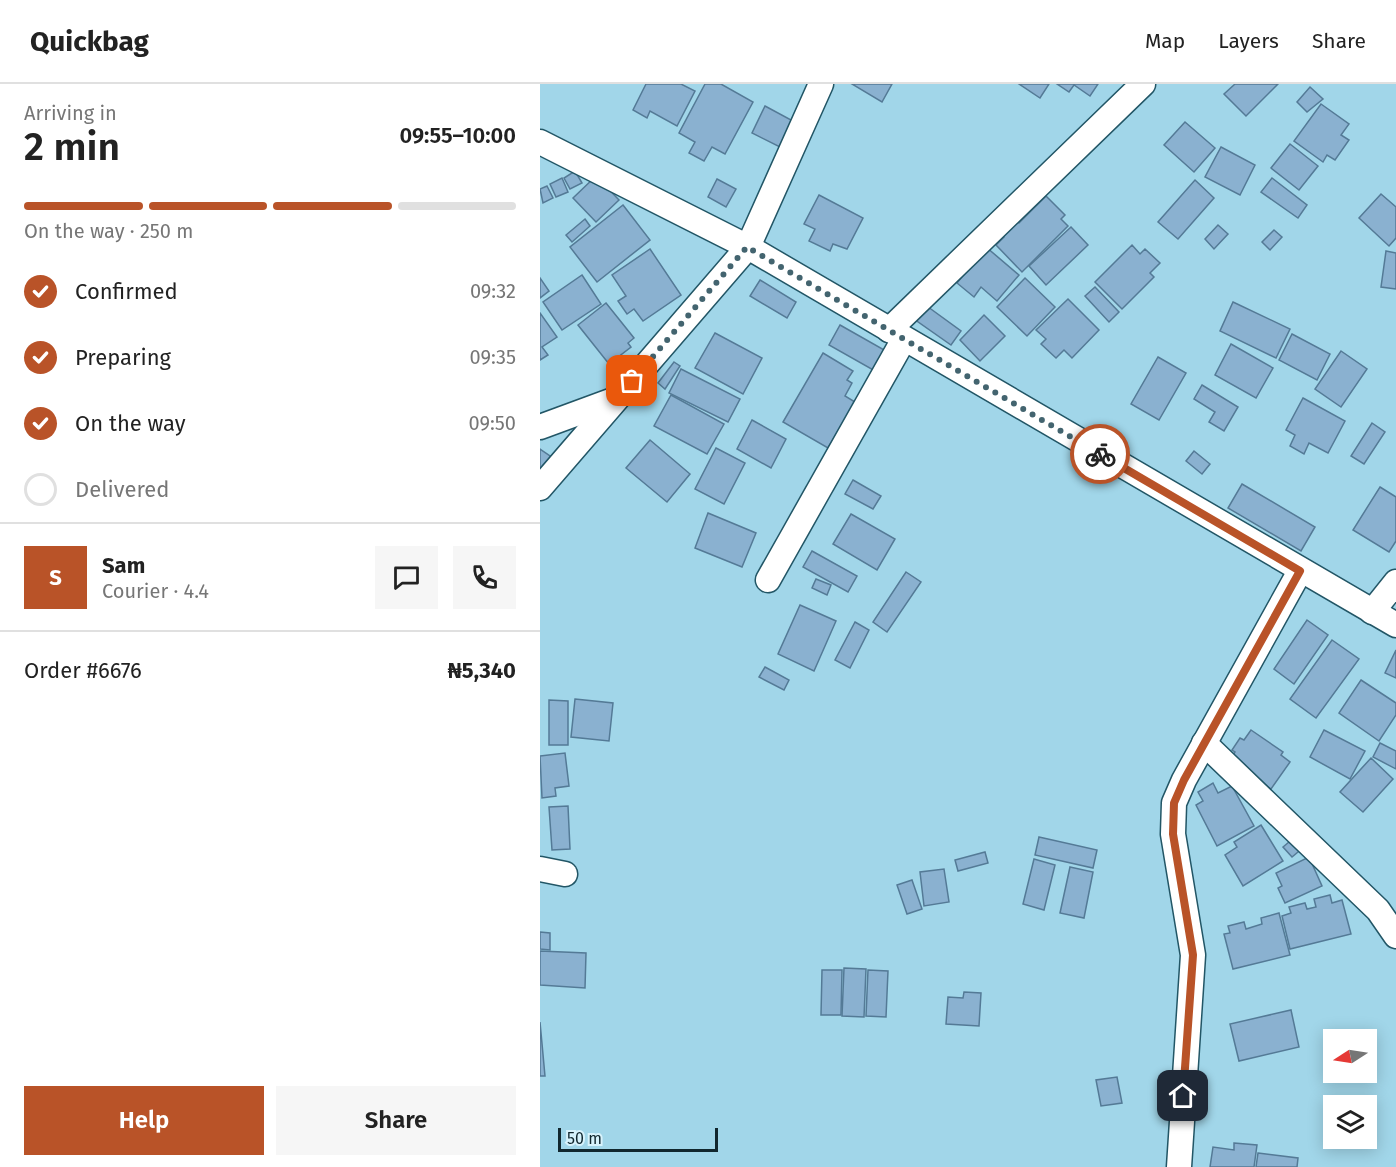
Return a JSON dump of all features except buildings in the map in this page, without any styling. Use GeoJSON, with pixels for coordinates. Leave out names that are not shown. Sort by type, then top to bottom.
{"type":"FeatureCollection","features":[{"type":"Feature","properties":{"kind":"street"},"geometry":{"type":"LineString","coordinates":[[540,488],[747,247],[821,84]]}},
{"type":"Feature","properties":{"kind":"street"},"geometry":{"type":"LineString","coordinates":[[768,580],[896,334],[1143,84]]}},
{"type":"Feature","properties":{"kind":"street"},"geometry":{"type":"LineString","coordinates":[[540,142],[747,247],[1396,625]]}},
{"type":"Feature","properties":{"kind":"street"},"geometry":{"type":"LineString","coordinates":[[540,165],[561,154]]}},
{"type":"Feature","properties":{"kind":"street"},"geometry":{"type":"LineString","coordinates":[[540,427],[618,398]]}},
{"type":"Feature","properties":{"kind":"street"},"geometry":{"type":"LineString","coordinates":[[1179,1167],[1193,955],[1173,834],[1174,803],[1204,743],[1300,571]]}},
{"type":"Feature","properties":{"kind":"street"},"geometry":{"type":"LineString","coordinates":[[1372,612],[1396,582]]}},
{"type":"Feature","properties":{"kind":"street"},"geometry":{"type":"LineString","coordinates":[[1204,743],[1378,910],[1396,936]]}},
{"type":"Feature","properties":{"kind":"street"},"geometry":{"type":"LineString","coordinates":[[540,869],[565,874]]}},
{"type":"Feature","properties":{"kind":"way so far"},"geometry":{"type":"LineString","coordinates":[[632,381],[747,247],[1100,454]]}},
{"type":"Feature","properties":{"kind":"route"},"geometry":{"type":"LineString","coordinates":[[1100,454],[1300,571],[1184,780],[1174,803],[1173,834],[1193,955],[1183,1096]]}}]}
